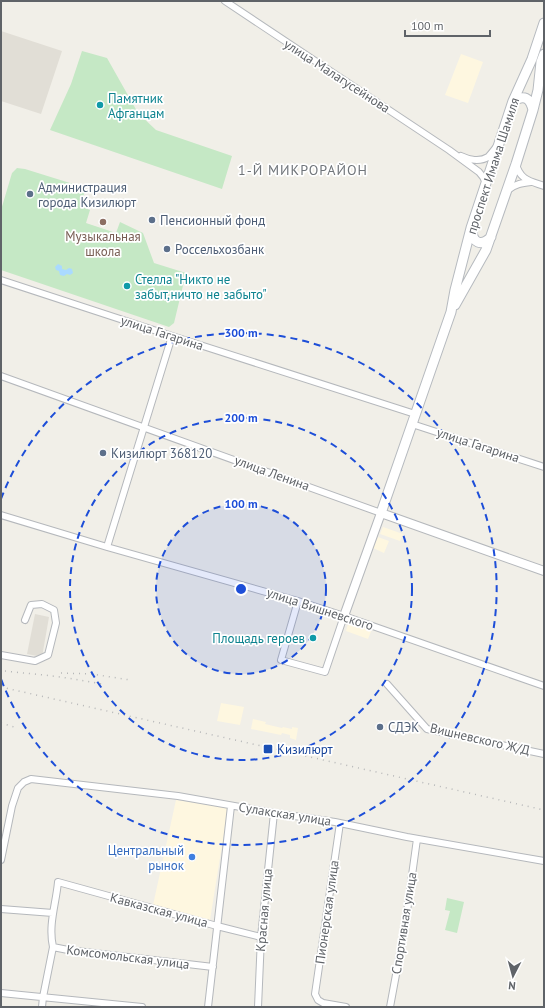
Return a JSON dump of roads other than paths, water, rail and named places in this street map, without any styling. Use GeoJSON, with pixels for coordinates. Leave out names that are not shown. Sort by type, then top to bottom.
{"type":"FeatureCollection","features":[{"type":"Feature","properties":{"kind":"main road","name":"проспект Имама Шамиля"},"geometry":{"type":"LineString","coordinates":[[381,513],[451,312],[455,290],[486,182],[513,102],[532,59],[544,23]]}},
{"type":"Feature","properties":{"kind":"main road","name":"проспект Имама Шамиля"},"geometry":{"type":"LineString","coordinates":[[451,312],[486,250],[491,237],[533,110],[544,54]]}},
{"type":"Feature","properties":{"kind":"main road"},"geometry":{"type":"LineString","coordinates":[[513,102],[520,98],[529,99],[532,103],[533,110]]}},
{"type":"Feature","properties":{"kind":"main road"},"geometry":{"type":"LineString","coordinates":[[472,228],[472,236],[474,240],[478,242],[482,243],[491,237]]}},
{"type":"Feature","properties":{"kind":"street","name":"улица Малагусейнова"},"geometry":{"type":"LineString","coordinates":[[225,1],[449,150]]}},
{"type":"Feature","properties":{"kind":"street"},"geometry":{"type":"LineString","coordinates":[[449,150],[468,159],[475,160],[487,157],[499,144]]}},
{"type":"Feature","properties":{"kind":"street"},"geometry":{"type":"LineString","coordinates":[[449,150],[479,172],[486,182]]}},
{"type":"Feature","properties":{"kind":"street"},"geometry":{"type":"LineString","coordinates":[[516,164],[518,172],[523,177],[544,186]]}},
{"type":"Feature","properties":{"kind":"street"},"geometry":{"type":"LineString","coordinates":[[507,190],[521,183],[532,182]]}},
{"type":"Feature","properties":{"kind":"street","name":"улица Гагарина"},"geometry":{"type":"LineString","coordinates":[[1,280],[172,336],[414,419],[544,467]]}},
{"type":"Feature","properties":{"kind":"street"},"geometry":{"type":"LineString","coordinates":[[107,547],[172,336]]}},
{"type":"Feature","properties":{"kind":"street","name":"улица Ленина"},"geometry":{"type":"LineString","coordinates":[[1,376],[544,571]]}},
{"type":"Feature","properties":{"kind":"street"},"geometry":{"type":"LineString","coordinates":[[298,601],[281,660],[325,672],[381,513]]}},
{"type":"Feature","properties":{"kind":"street","name":"улица Вишневского"},"geometry":{"type":"LineString","coordinates":[[1,515],[107,547],[298,601],[544,686]]}},
{"type":"Feature","properties":{"kind":"street"},"geometry":{"type":"LineString","coordinates":[[1,655],[36,661],[48,655],[56,624],[54,610],[42,604],[31,606],[25,620]]}},
{"type":"Feature","properties":{"kind":"street","name":"Вишневского Ж/Д"},"geometry":{"type":"LineString","coordinates":[[387,684],[427,728],[544,754]]}},
{"type":"Feature","properties":{"kind":"street","name":"Сулакская улица"},"geometry":{"type":"LineString","coordinates":[[1,860],[18,788],[24,782],[31,779],[178,796],[274,814],[340,823],[417,839],[544,861]]}},
{"type":"Feature","properties":{"kind":"street"},"geometry":{"type":"LineString","coordinates":[[208,1007],[231,806]]}},
{"type":"Feature","properties":{"kind":"street","name":"Красная улица"},"geometry":{"type":"LineString","coordinates":[[258,1007],[261,936],[274,814]]}},
{"type":"Feature","properties":{"kind":"street","name":"Пионерская улица"},"geometry":{"type":"LineString","coordinates":[[340,823],[315,994],[318,1000],[323,1003],[346,1007]]}},
{"type":"Feature","properties":{"kind":"street","name":"Спортивная улица"},"geometry":{"type":"LineString","coordinates":[[390,1007],[405,926],[417,839]]}},
{"type":"Feature","properties":{"kind":"street","name":"Кавказская улица"},"geometry":{"type":"LineString","coordinates":[[58,882],[217,926],[261,936]]}},
{"type":"Feature","properties":{"kind":"street","name":"Комсомольская улица"},"geometry":{"type":"LineString","coordinates":[[58,882],[57,894],[52,913],[51,939],[53,947],[213,967]]}},
{"type":"Feature","properties":{"kind":"street"},"geometry":{"type":"LineString","coordinates":[[1,909],[52,913]]}},
{"type":"Feature","properties":{"kind":"street"},"geometry":{"type":"LineString","coordinates":[[42,1007],[42,997],[53,947]]}},
{"type":"Feature","properties":{"kind":"street"},"geometry":{"type":"LineString","coordinates":[[1,993],[142,1007]]}},
{"type":"Feature","properties":{"kind":"water"},"geometry":{"type":"Polygon","coordinates":[[[58,264],[62,266],[62,269],[72,269],[73,273],[64,276],[60,275],[59,271],[56,270],[55,267],[58,264]]]}},
{"type":"Feature","properties":{"kind":"railway"},"geometry":{"type":"LineString","coordinates":[[5,671],[102,684]]}},
{"type":"Feature","properties":{"kind":"railway"},"geometry":{"type":"LineString","coordinates":[[61,673],[92,674],[130,680]]}},
{"type":"Feature","properties":{"kind":"railway"},"geometry":{"type":"LineString","coordinates":[[1,687],[544,810]]}},
{"type":"Feature","properties":{"kind":"railway"},"geometry":{"type":"LineString","coordinates":[[1,723],[17,728]]}},
{"type":"Feature","properties":{"kind":"place","name":"Памятник Афганцам"},"geometry":{"type":"Point","coordinates":[100,105]}},
{"type":"Feature","properties":{"kind":"place","name":"Администрация города Кизилюрт"},"geometry":{"type":"Point","coordinates":[30,194]}},
{"type":"Feature","properties":{"kind":"place","name":"Пенсионный фонд"},"geometry":{"type":"Point","coordinates":[152,220]}},
{"type":"Feature","properties":{"kind":"place","name":"Музыкальная школа"},"geometry":{"type":"Point","coordinates":[103,222]}},
{"type":"Feature","properties":{"kind":"place","name":"Россельхозбанк"},"geometry":{"type":"Point","coordinates":[167,249]}},
{"type":"Feature","properties":{"kind":"place","name":"Стелла \"Никто не забыт,ничто не забыто\""},"geometry":{"type":"Point","coordinates":[127,286]}},
{"type":"Feature","properties":{"kind":"place","name":"Кизилюрт 368120"},"geometry":{"type":"Point","coordinates":[103,453]}},
{"type":"Feature","properties":{"kind":"place","name":"Площадь героев"},"geometry":{"type":"Point","coordinates":[313,638]}},
{"type":"Feature","properties":{"kind":"place","name":"СДЭК"},"geometry":{"type":"Point","coordinates":[380,727]}},
{"type":"Feature","properties":{"kind":"place","name":"Кизилюрт"},"geometry":{"type":"Point","coordinates":[268,749]}},
{"type":"Feature","properties":{"kind":"place","name":"Центральный рынок"},"geometry":{"type":"Point","coordinates":[192,857]}},
{"type":"Feature","properties":{"kind":"district","name":"1-Й МИКРОРАЙОН"},"geometry":{"type":"Point","coordinates":[303,170]}}]}
